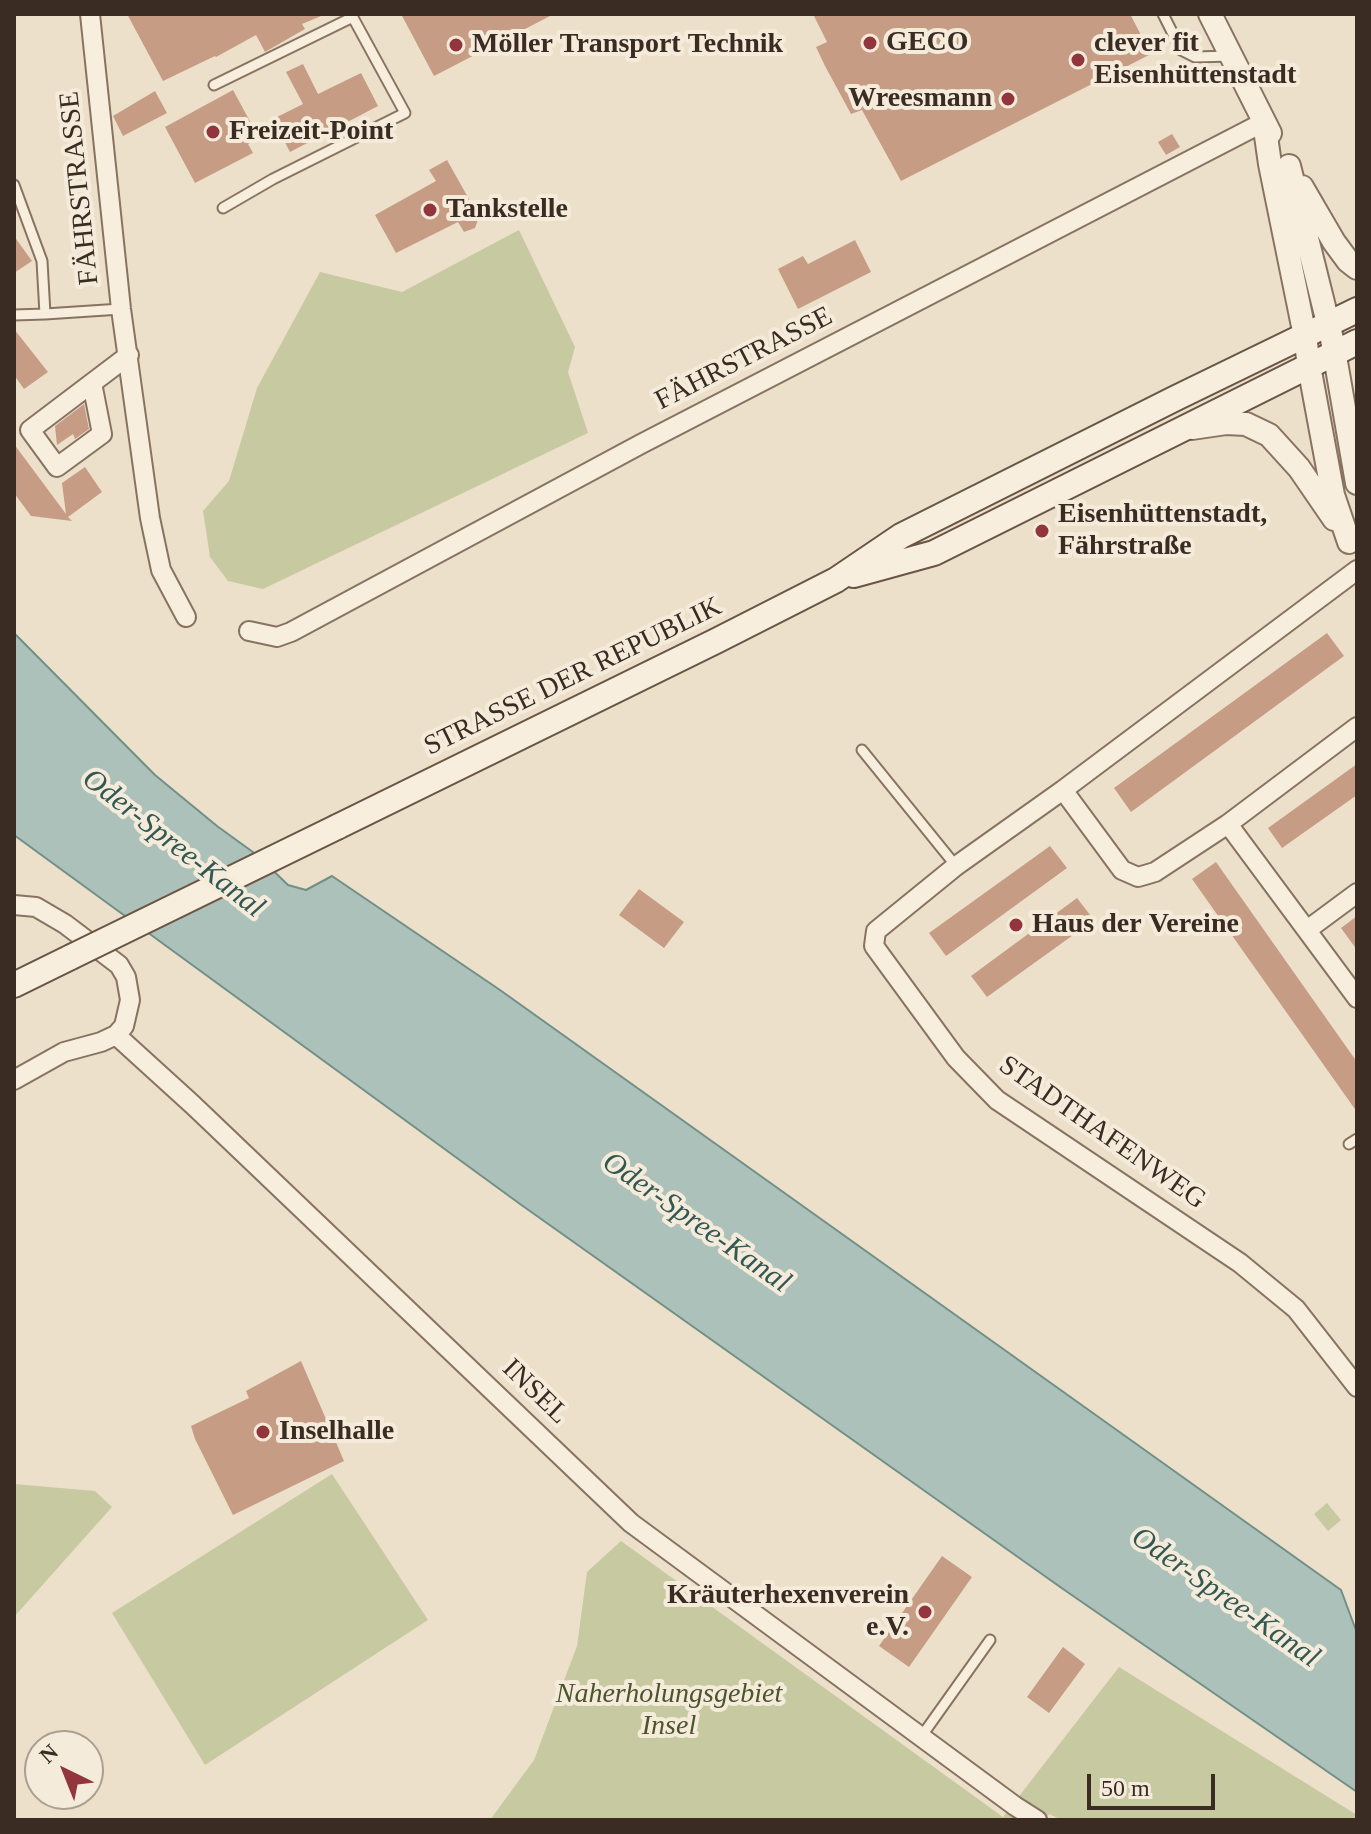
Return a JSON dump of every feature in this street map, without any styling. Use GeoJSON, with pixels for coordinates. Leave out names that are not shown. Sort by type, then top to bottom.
{"type":"FeatureCollection","features":[{"type":"Feature","properties":{"kind":"main road","name":"STRASSE DER REPUBLIK"},"geometry":{"type":"LineString","coordinates":[[14,985],[716,641],[836,580],[901,536],[1357,310]]}},
{"type":"Feature","properties":{"kind":"main road","name":"STRASSE DER REPUBLIK"},"geometry":{"type":"LineString","coordinates":[[836,580],[934,553],[1357,342]]}},
{"type":"Feature","properties":{"kind":"street","name":"FÄHRSTRASSE"},"geometry":{"type":"LineString","coordinates":[[90,14],[121,309],[150,518],[161,570],[186,617]]}},
{"type":"Feature","properties":{"kind":"street"},"geometry":{"type":"LineString","coordinates":[[1210,14],[1289,166],[1334,242],[1357,268]]}},
{"type":"Feature","properties":{"kind":"street","name":"FÄHRSTRASSE"},"geometry":{"type":"LineString","coordinates":[[249,631],[277,637],[291,632],[633,448],[1264,122]]}},
{"type":"Feature","properties":{"kind":"street"},"geometry":{"type":"LineString","coordinates":[[1264,122],[1333,495],[1353,548]]}},
{"type":"Feature","properties":{"kind":"street"},"geometry":{"type":"LineString","coordinates":[[1289,166],[1329,325],[1357,483]]}},
{"type":"Feature","properties":{"kind":"street"},"geometry":{"type":"LineString","coordinates":[[92,383],[102,434],[57,467],[30,430],[92,383],[129,355]]}},
{"type":"Feature","properties":{"kind":"street"},"geometry":{"type":"LineString","coordinates":[[1187,428],[1246,424],[1269,435],[1299,468],[1353,548]]}},
{"type":"Feature","properties":{"kind":"street","name":"STADTHAFENWEG"},"geometry":{"type":"LineString","coordinates":[[1357,570],[956,866],[876,931],[874,946],[956,1058],[997,1100],[1240,1263],[1296,1309],[1357,1387]]}},
{"type":"Feature","properties":{"kind":"street"},"geometry":{"type":"LineString","coordinates":[[1063,790],[1122,870],[1138,877],[1155,872],[1228,824],[1357,727]]}},
{"type":"Feature","properties":{"kind":"street"},"geometry":{"type":"LineString","coordinates":[[1228,824],[1357,998]]}},
{"type":"Feature","properties":{"kind":"street"},"geometry":{"type":"LineString","coordinates":[[1307,930],[1357,893]]}},
{"type":"Feature","properties":{"kind":"street"},"geometry":{"type":"LineString","coordinates":[[14,905],[36,907],[65,924],[119,965],[126,977],[130,1000],[124,1026],[116,1035],[64,1052],[14,1080]]}},
{"type":"Feature","properties":{"kind":"street","name":"INSEL"},"geometry":{"type":"LineString","coordinates":[[116,1035],[216,1126],[631,1523],[1037,1820]]}},
{"type":"Feature","properties":{"kind":"lane"},"geometry":{"type":"LineString","coordinates":[[1163,14],[1181,50],[1195,57],[1231,56]]}},
{"type":"Feature","properties":{"kind":"lane"},"geometry":{"type":"LineString","coordinates":[[214,85],[352,16],[405,113],[273,179],[223,208]]}},
{"type":"Feature","properties":{"kind":"lane"},"geometry":{"type":"LineString","coordinates":[[14,185],[42,261],[45,314]]}},
{"type":"Feature","properties":{"kind":"lane"},"geometry":{"type":"LineString","coordinates":[[14,315],[121,309]]}},
{"type":"Feature","properties":{"kind":"lane"},"geometry":{"type":"LineString","coordinates":[[862,750],[956,866]]}},
{"type":"Feature","properties":{"kind":"lane"},"geometry":{"type":"LineString","coordinates":[[921,1737],[990,1640]]}},
{"type":"Feature","properties":{"kind":"green space"},"geometry":{"type":"Polygon","coordinates":[[[519,230],[575,347],[568,372],[588,433],[263,589],[228,581],[210,557],[203,511],[229,481],[257,388],[320,272],[402,292],[519,230]]]}},
{"type":"Feature","properties":{"kind":"green space"},"geometry":{"type":"Polygon","coordinates":[[[332,1474],[428,1620],[205,1765],[112,1613],[332,1474]]]}},
{"type":"Feature","properties":{"kind":"green space"},"geometry":{"type":"Polygon","coordinates":[[[14,1484],[95,1491],[112,1507],[14,1617],[14,1484]]]}},
{"type":"Feature","properties":{"kind":"green space"},"geometry":{"type":"Polygon","coordinates":[[[1327,1503],[1341,1520],[1328,1531],[1314,1514],[1327,1503]]]}},
{"type":"Feature","properties":{"kind":"green space","name":"Naherholungsgebiet Insel"},"geometry":{"type":"Polygon","coordinates":[[[621,1541],[1003,1817],[1119,1667],[1357,1815],[1357,1820],[1062,1820],[1049,1814],[1046,1820],[490,1820],[534,1760],[577,1646],[587,1572],[621,1541]]]}},
{"type":"Feature","properties":{"kind":"water","name":"Oder-Spree-Kanal"},"geometry":{"type":"Polygon","coordinates":[[[14,633],[155,775],[257,855],[288,885],[306,890],[332,876],[500,990],[1341,1590],[1357,1633],[1357,1792],[1063,1589],[520,1204],[14,835],[14,633]]]}},
{"type":"Feature","properties":{"kind":"building"},"geometry":{"type":"Polygon","coordinates":[[[127,14],[326,14],[302,24],[305,29],[265,52],[256,35],[163,81],[127,14]]]}},
{"type":"Feature","properties":{"kind":"building","name":"Möller Transport Technik"},"geometry":{"type":"Polygon","coordinates":[[[401,14],[554,14],[434,76],[401,14]]]}},
{"type":"Feature","properties":{"kind":"building"},"geometry":{"type":"Polygon","coordinates":[[[813,14],[1130,14],[1151,54],[901,181],[862,110],[851,114],[825,66],[816,47],[827,42],[813,14]]]}},
{"type":"Feature","properties":{"kind":"building"},"geometry":{"type":"Polygon","coordinates":[[[303,64],[318,94],[361,73],[378,106],[290,152],[273,119],[303,104],[286,72],[303,64]]]}},
{"type":"Feature","properties":{"kind":"building"},"geometry":{"type":"Polygon","coordinates":[[[233,90],[259,138],[248,144],[253,153],[195,183],[165,127],[233,90]]]}},
{"type":"Feature","properties":{"kind":"building"},"geometry":{"type":"Polygon","coordinates":[[[155,91],[167,113],[123,136],[113,116],[155,91]]]}},
{"type":"Feature","properties":{"kind":"building"},"geometry":{"type":"Polygon","coordinates":[[[1172,134],[1180,147],[1166,155],[1158,142],[1172,134]]]}},
{"type":"Feature","properties":{"kind":"building","name":"Tankstelle"},"geometry":{"type":"Polygon","coordinates":[[[447,160],[479,217],[475,228],[464,232],[458,222],[396,253],[375,215],[436,181],[429,170],[447,160]]]}},
{"type":"Feature","properties":{"kind":"building"},"geometry":{"type":"Polygon","coordinates":[[[14,236],[32,261],[14,273],[14,236]]]}},
{"type":"Feature","properties":{"kind":"building"},"geometry":{"type":"Polygon","coordinates":[[[855,240],[871,272],[798,309],[778,269],[803,256],[808,264],[855,240]]]}},
{"type":"Feature","properties":{"kind":"building"},"geometry":{"type":"Polygon","coordinates":[[[14,329],[48,372],[24,389],[14,375],[14,329]]]}},
{"type":"Feature","properties":{"kind":"building"},"geometry":{"type":"Polygon","coordinates":[[[84,404],[89,429],[75,439],[73,434],[57,445],[55,426],[84,404]]]}},
{"type":"Feature","properties":{"kind":"building"},"geometry":{"type":"Polygon","coordinates":[[[14,444],[66,514],[62,483],[85,467],[102,492],[68,517],[72,521],[31,516],[14,493],[14,444]]]}},
{"type":"Feature","properties":{"kind":"building"},"geometry":{"type":"Polygon","coordinates":[[[1327,633],[1344,656],[1131,812],[1114,788],[1327,633]]]}},
{"type":"Feature","properties":{"kind":"building"},"geometry":{"type":"Polygon","coordinates":[[[1357,764],[1357,795],[1282,848],[1268,828],[1357,764]]]}},
{"type":"Feature","properties":{"kind":"building"},"geometry":{"type":"Polygon","coordinates":[[[1050,846],[1067,868],[946,956],[929,933],[1050,846]]]}},
{"type":"Feature","properties":{"kind":"building"},"geometry":{"type":"Polygon","coordinates":[[[1216,862],[1357,1062],[1357,1112],[1192,879],[1216,862]]]}},
{"type":"Feature","properties":{"kind":"building"},"geometry":{"type":"Polygon","coordinates":[[[639,889],[684,922],[664,948],[619,915],[639,889]]]}},
{"type":"Feature","properties":{"kind":"building"},"geometry":{"type":"Polygon","coordinates":[[[1077,898],[1094,920],[987,997],[971,976],[1077,898]]]}},
{"type":"Feature","properties":{"kind":"building"},"geometry":{"type":"Polygon","coordinates":[[[1357,916],[1357,950],[1341,928],[1357,916]]]}},
{"type":"Feature","properties":{"kind":"building","name":"Inselhalle"},"geometry":{"type":"Polygon","coordinates":[[[301,1361],[344,1461],[233,1515],[191,1426],[249,1398],[246,1391],[301,1361]]]}},
{"type":"Feature","properties":{"kind":"building","name":"Kräuterhexenverein e.V."},"geometry":{"type":"Polygon","coordinates":[[[942,1556],[972,1577],[909,1667],[879,1646],[942,1556]]]}},
{"type":"Feature","properties":{"kind":"building"},"geometry":{"type":"Polygon","coordinates":[[[1063,1647],[1085,1664],[1049,1713],[1027,1697],[1063,1647]]]}},
{"type":"Feature","properties":{"kind":"place","name":"GECO"},"geometry":{"type":"Point","coordinates":[870,43]}},
{"type":"Feature","properties":{"kind":"place","name":"Möller Transport Technik"},"geometry":{"type":"Point","coordinates":[456,45]}},
{"type":"Feature","properties":{"kind":"place","name":"clever fit Eisenhüttenstadt"},"geometry":{"type":"Point","coordinates":[1078,60]}},
{"type":"Feature","properties":{"kind":"place","name":"Wreesmann"},"geometry":{"type":"Point","coordinates":[1008,99]}},
{"type":"Feature","properties":{"kind":"place","name":"Freizeit-Point"},"geometry":{"type":"Point","coordinates":[213,132]}},
{"type":"Feature","properties":{"kind":"place","name":"Tankstelle"},"geometry":{"type":"Point","coordinates":[430,210]}},
{"type":"Feature","properties":{"kind":"place","name":"Eisenhüttenstadt, Fährstraße"},"geometry":{"type":"Point","coordinates":[1042,531]}},
{"type":"Feature","properties":{"kind":"place","name":"Haus der Vereine"},"geometry":{"type":"Point","coordinates":[1016,925]}},
{"type":"Feature","properties":{"kind":"place","name":"Inselhalle"},"geometry":{"type":"Point","coordinates":[263,1432]}},
{"type":"Feature","properties":{"kind":"place","name":"Kräuterhexenverein e.V."},"geometry":{"type":"Point","coordinates":[925,1612]}}]}
